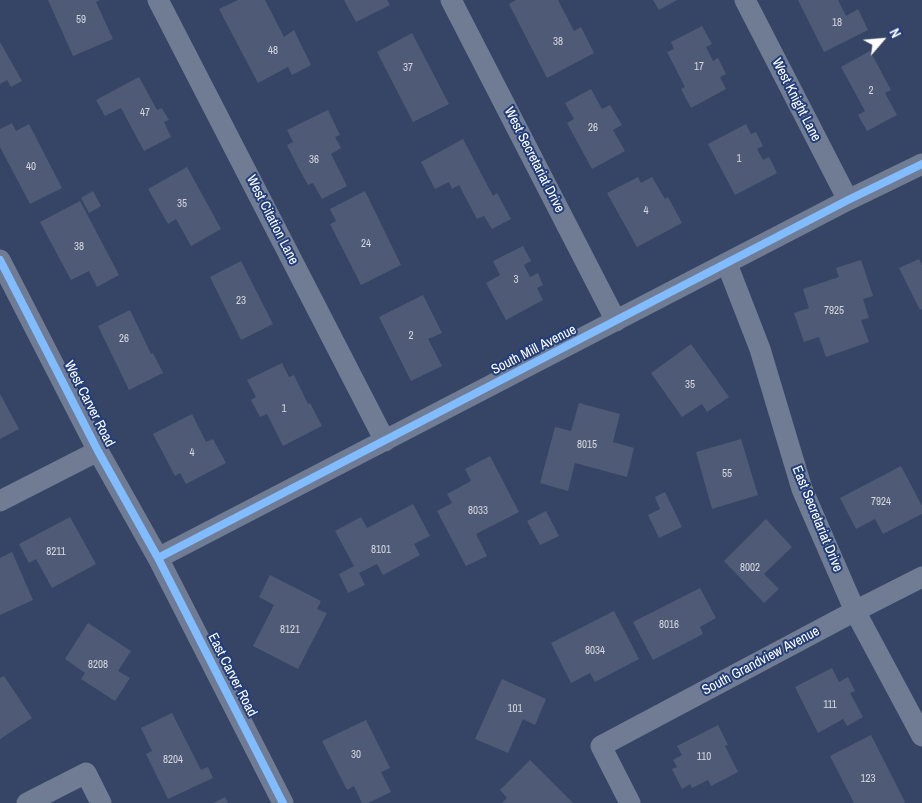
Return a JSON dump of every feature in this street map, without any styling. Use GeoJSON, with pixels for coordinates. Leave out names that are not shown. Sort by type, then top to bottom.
{"type":"FeatureCollection","features":[{"type":"Feature","properties":{"kind":"street","name":"West Citation Lane"},"geometry":{"type":"LineString","coordinates":[[158,0],[386,441]]}},
{"type":"Feature","properties":{"kind":"street","name":"West Secretariat Drive"},"geometry":{"type":"LineString","coordinates":[[451,0],[616,321]]}},
{"type":"Feature","properties":{"kind":"street","name":"West Knight Lane"},"geometry":{"type":"LineString","coordinates":[[745,0],[848,200]]}},
{"type":"Feature","properties":{"kind":"street","name":"South Mill Avenue"},"geometry":{"type":"LineString","coordinates":[[158,558],[848,200],[922,164]]}},
{"type":"Feature","properties":{"kind":"street","name":"West Carver Road"},"geometry":{"type":"LineString","coordinates":[[0,260],[98,451],[158,558]]}},
{"type":"Feature","properties":{"kind":"street","name":"East Secretariat Drive"},"geometry":{"type":"LineString","coordinates":[[727,264],[760,349],[802,490],[855,611],[922,736]]}},
{"type":"Feature","properties":{"kind":"street"},"geometry":{"type":"LineString","coordinates":[[0,502],[98,451]]}},
{"type":"Feature","properties":{"kind":"street","name":"East Carver Road"},"geometry":{"type":"LineString","coordinates":[[158,558],[283,803]]}},
{"type":"Feature","properties":{"kind":"street","name":"South Grandview Avenue"},"geometry":{"type":"LineString","coordinates":[[630,803],[601,746],[922,577]]}},
{"type":"Feature","properties":{"kind":"street"},"geometry":{"type":"LineString","coordinates":[[27,803],[86,773],[101,803]]}},
{"type":"Feature","properties":{"kind":"building"},"geometry":{"type":"Polygon","coordinates":[[[48,0],[100,0],[96,2],[113,39],[73,56],[48,0]]]}},
{"type":"Feature","properties":{"kind":"building"},"geometry":{"type":"Polygon","coordinates":[[[238,0],[265,0],[284,37],[294,30],[311,65],[292,75],[288,67],[258,83],[219,9],[238,0]]]}},
{"type":"Feature","properties":{"kind":"building"},"geometry":{"type":"Polygon","coordinates":[[[344,0],[387,0],[390,5],[356,22],[344,0]]]}},
{"type":"Feature","properties":{"kind":"building"},"geometry":{"type":"Polygon","coordinates":[[[516,0],[558,0],[574,31],[581,27],[594,53],[547,78],[509,4],[516,0]]]}},
{"type":"Feature","properties":{"kind":"building"},"geometry":{"type":"Polygon","coordinates":[[[653,0],[677,0],[659,10],[653,0]]]}},
{"type":"Feature","properties":{"kind":"building"},"geometry":{"type":"Polygon","coordinates":[[[798,0],[838,0],[846,16],[858,9],[868,30],[824,52],[798,0]]]}},
{"type":"Feature","properties":{"kind":"building"},"geometry":{"type":"Polygon","coordinates":[[[702,26],[712,44],[706,47],[713,61],[718,58],[726,74],[720,77],[726,89],[691,108],[681,89],[685,87],[667,52],[674,49],[671,42],[702,26]]]}},
{"type":"Feature","properties":{"kind":"building"},"geometry":{"type":"Polygon","coordinates":[[[412,33],[449,104],[413,122],[377,52],[412,33]]]}},
{"type":"Feature","properties":{"kind":"building"},"geometry":{"type":"Polygon","coordinates":[[[0,42],[22,81],[11,87],[7,80],[0,84],[0,42]]]}},
{"type":"Feature","properties":{"kind":"building"},"geometry":{"type":"Polygon","coordinates":[[[870,51],[891,90],[885,93],[897,115],[867,131],[858,115],[865,111],[841,67],[870,51]]]}},
{"type":"Feature","properties":{"kind":"building"},"geometry":{"type":"Polygon","coordinates":[[[139,77],[157,110],[162,108],[169,120],[164,122],[171,137],[144,151],[121,108],[105,116],[96,100],[139,77]]]}},
{"type":"Feature","properties":{"kind":"building"},"geometry":{"type":"Polygon","coordinates":[[[591,89],[602,109],[610,105],[622,125],[613,130],[625,151],[592,169],[567,123],[574,119],[565,103],[591,89]]]}},
{"type":"Feature","properties":{"kind":"building"},"geometry":{"type":"Polygon","coordinates":[[[328,110],[340,135],[335,137],[341,148],[331,154],[347,186],[322,199],[313,183],[308,185],[298,167],[287,145],[293,142],[287,130],[328,110]]]}},
{"type":"Feature","properties":{"kind":"building"},"geometry":{"type":"Polygon","coordinates":[[[12,123],[16,131],[29,124],[62,188],[30,204],[0,147],[0,129],[12,123]]]}},
{"type":"Feature","properties":{"kind":"building"},"geometry":{"type":"Polygon","coordinates":[[[746,124],[751,134],[756,132],[763,146],[757,149],[763,160],[769,157],[777,173],[735,195],[708,144],[746,124]]]}},
{"type":"Feature","properties":{"kind":"building"},"geometry":{"type":"Polygon","coordinates":[[[463,139],[493,196],[497,193],[511,219],[492,229],[484,216],[477,219],[459,185],[452,189],[449,182],[435,189],[421,162],[463,139]]]}},
{"type":"Feature","properties":{"kind":"building"},"geometry":{"type":"Polygon","coordinates":[[[187,167],[221,229],[191,246],[176,219],[168,224],[148,189],[187,167]]]}},
{"type":"Feature","properties":{"kind":"building"},"geometry":{"type":"Polygon","coordinates":[[[638,177],[641,183],[652,177],[665,199],[668,197],[682,223],[637,247],[607,193],[638,177]]]}},
{"type":"Feature","properties":{"kind":"building"},"geometry":{"type":"Polygon","coordinates":[[[93,191],[101,206],[89,213],[81,198],[93,191]]]}},
{"type":"Feature","properties":{"kind":"building"},"geometry":{"type":"Polygon","coordinates":[[[365,191],[401,265],[361,285],[330,224],[336,221],[330,209],[365,191]]]}},
{"type":"Feature","properties":{"kind":"building"},"geometry":{"type":"Polygon","coordinates":[[[80,201],[119,275],[97,287],[89,271],[71,280],[40,222],[80,201]]]}},
{"type":"Feature","properties":{"kind":"building"},"geometry":{"type":"Polygon","coordinates":[[[523,246],[531,261],[524,265],[530,277],[538,273],[543,285],[537,288],[543,300],[506,320],[486,283],[500,275],[493,261],[523,246]]]}},
{"type":"Feature","properties":{"kind":"building"},"geometry":{"type":"Polygon","coordinates":[[[919,259],[922,265],[922,309],[920,310],[899,268],[919,259]]]}},
{"type":"Feature","properties":{"kind":"building"},"geometry":{"type":"Polygon","coordinates":[[[861,260],[873,296],[863,299],[869,318],[861,320],[869,342],[826,357],[819,337],[804,342],[794,313],[809,308],[803,289],[839,277],[836,268],[861,260]]]}},
{"type":"Feature","properties":{"kind":"building"},"geometry":{"type":"Polygon","coordinates":[[[241,261],[273,324],[241,340],[210,277],[241,261]]]}},
{"type":"Feature","properties":{"kind":"building"},"geometry":{"type":"Polygon","coordinates":[[[423,295],[442,333],[428,339],[442,366],[411,381],[379,317],[423,295]]]}},
{"type":"Feature","properties":{"kind":"building"},"geometry":{"type":"Polygon","coordinates":[[[130,310],[151,354],[153,353],[163,373],[129,390],[98,326],[130,310]]]}},
{"type":"Feature","properties":{"kind":"building"},"geometry":{"type":"Polygon","coordinates":[[[691,344],[729,397],[707,412],[702,404],[682,417],[651,373],[691,344]]]}},
{"type":"Feature","properties":{"kind":"building"},"geometry":{"type":"Polygon","coordinates":[[[282,363],[289,377],[294,375],[308,404],[310,403],[322,426],[283,446],[267,414],[260,417],[251,400],[256,397],[247,380],[282,363]]]}},
{"type":"Feature","properties":{"kind":"building"},"geometry":{"type":"Polygon","coordinates":[[[0,394],[19,429],[0,439],[0,394]]]}},
{"type":"Feature","properties":{"kind":"building"},"geometry":{"type":"Polygon","coordinates":[[[579,403],[620,414],[613,442],[634,448],[627,477],[575,463],[568,491],[540,483],[555,427],[571,431],[579,403]]]}},
{"type":"Feature","properties":{"kind":"building"},"geometry":{"type":"Polygon","coordinates":[[[192,414],[206,442],[213,439],[226,463],[186,484],[180,473],[175,476],[153,434],[192,414]]]}},
{"type":"Feature","properties":{"kind":"building"},"geometry":{"type":"Polygon","coordinates":[[[741,439],[758,495],[712,509],[696,452],[741,439]]]}},
{"type":"Feature","properties":{"kind":"building"},"geometry":{"type":"Polygon","coordinates":[[[490,456],[519,512],[476,534],[487,556],[466,566],[437,511],[452,503],[447,494],[471,481],[465,469],[490,456]]]}},
{"type":"Feature","properties":{"kind":"building"},"geometry":{"type":"Polygon","coordinates":[[[901,466],[922,506],[922,514],[883,534],[875,519],[856,529],[840,498],[901,466]]]}},
{"type":"Feature","properties":{"kind":"building"},"geometry":{"type":"Polygon","coordinates":[[[665,492],[682,527],[659,538],[648,515],[660,509],[655,497],[665,492]]]}},
{"type":"Feature","properties":{"kind":"building"},"geometry":{"type":"Polygon","coordinates":[[[413,504],[430,536],[414,544],[420,555],[383,575],[377,564],[359,573],[365,585],[348,593],[339,574],[354,566],[335,531],[361,517],[367,528],[413,504]]]}},
{"type":"Feature","properties":{"kind":"building"},"geometry":{"type":"Polygon","coordinates":[[[546,511],[559,536],[540,545],[527,521],[546,511]]]}},
{"type":"Feature","properties":{"kind":"building"},"geometry":{"type":"Polygon","coordinates":[[[70,517],[96,564],[52,588],[36,559],[29,563],[19,544],[70,517]]]}},
{"type":"Feature","properties":{"kind":"building"},"geometry":{"type":"Polygon","coordinates":[[[766,519],[792,547],[764,574],[779,589],[764,603],[724,561],[766,519]]]}},
{"type":"Feature","properties":{"kind":"building"},"geometry":{"type":"Polygon","coordinates":[[[12,552],[33,600],[0,615],[0,558],[12,552]]]}},
{"type":"Feature","properties":{"kind":"building"},"geometry":{"type":"Polygon","coordinates":[[[270,575],[321,601],[317,609],[327,613],[298,669],[253,646],[274,605],[259,597],[270,575]]]}},
{"type":"Feature","properties":{"kind":"building"},"geometry":{"type":"Polygon","coordinates":[[[700,588],[716,618],[700,627],[703,634],[653,660],[633,622],[700,588]]]}},
{"type":"Feature","properties":{"kind":"building"},"geometry":{"type":"Polygon","coordinates":[[[614,611],[639,659],[595,682],[590,673],[571,683],[551,643],[614,611]]]}},
{"type":"Feature","properties":{"kind":"building"},"geometry":{"type":"Polygon","coordinates":[[[88,623],[131,651],[118,671],[130,678],[115,701],[81,679],[85,673],[65,659],[88,623]]]}},
{"type":"Feature","properties":{"kind":"building"},"geometry":{"type":"Polygon","coordinates":[[[832,668],[839,682],[848,677],[855,691],[850,693],[863,717],[847,726],[843,719],[818,733],[795,687],[832,668]]]}},
{"type":"Feature","properties":{"kind":"building"},"geometry":{"type":"Polygon","coordinates":[[[4,676],[32,718],[0,739],[0,678],[4,676]]]}},
{"type":"Feature","properties":{"kind":"building"},"geometry":{"type":"Polygon","coordinates":[[[502,679],[546,699],[535,725],[523,719],[508,753],[475,739],[502,679]]]}},
{"type":"Feature","properties":{"kind":"building"},"geometry":{"type":"Polygon","coordinates":[[[172,713],[201,770],[208,767],[213,778],[168,799],[146,754],[152,751],[141,728],[172,713]]]}},
{"type":"Feature","properties":{"kind":"building"},"geometry":{"type":"Polygon","coordinates":[[[366,720],[390,768],[381,772],[391,792],[368,803],[362,803],[354,786],[347,790],[322,741],[366,720]]]}},
{"type":"Feature","properties":{"kind":"building"},"geometry":{"type":"Polygon","coordinates":[[[718,725],[728,745],[725,746],[738,772],[711,786],[708,780],[692,788],[690,784],[682,789],[672,769],[677,767],[673,760],[682,755],[677,746],[718,725]]]}},
{"type":"Feature","properties":{"kind":"building"},"geometry":{"type":"Polygon","coordinates":[[[871,735],[904,803],[854,803],[830,756],[871,735]]]}},
{"type":"Feature","properties":{"kind":"building"},"geometry":{"type":"Polygon","coordinates":[[[530,760],[573,803],[502,803],[507,798],[500,790],[530,760]]]}},
{"type":"Feature","properties":{"kind":"building"},"geometry":{"type":"Polygon","coordinates":[[[225,797],[228,803],[213,803],[225,797]]]}},
{"type":"Feature","properties":{"kind":"cycle path"},"geometry":{"type":"LineString","coordinates":[[158,558],[848,200],[922,164]]}},
{"type":"Feature","properties":{"kind":"cycle path"},"geometry":{"type":"LineString","coordinates":[[0,260],[98,451],[158,558],[283,803]]}}]}
